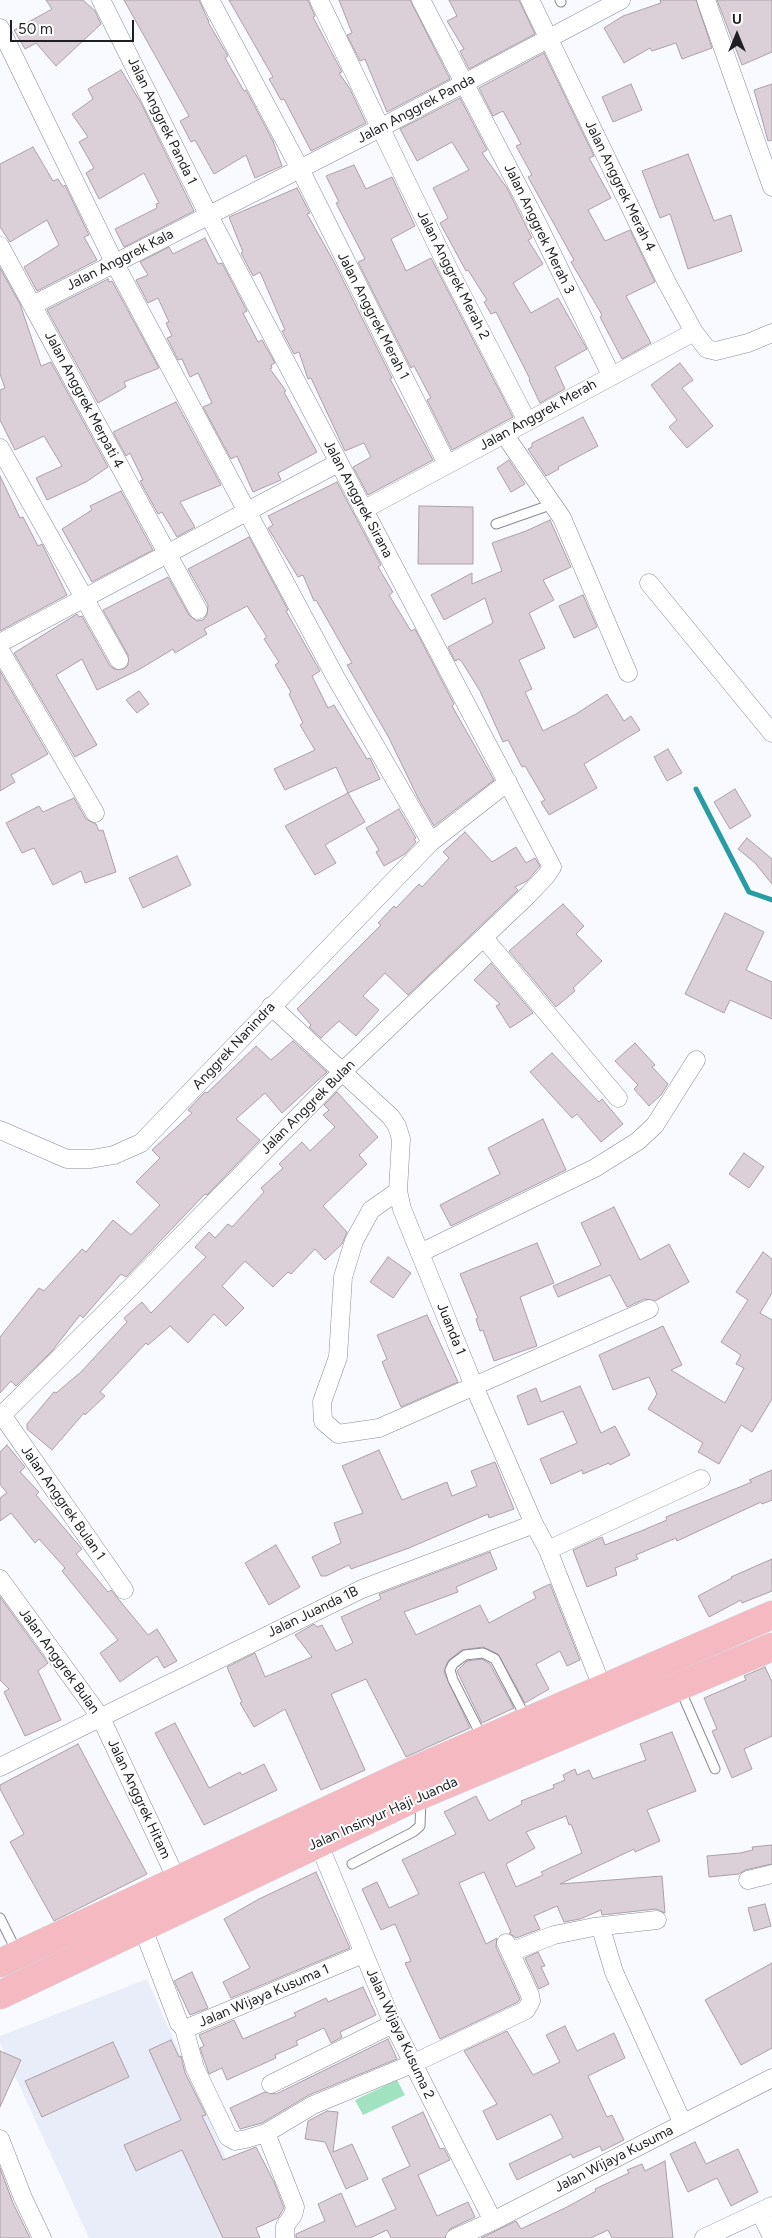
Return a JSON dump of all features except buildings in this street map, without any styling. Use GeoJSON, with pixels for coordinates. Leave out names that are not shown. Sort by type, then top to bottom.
{"type":"FeatureCollection","features":[{"type":"Feature","properties":{"kind":"highway","name":"Jalan Insinyur Haji Juanda"},"geometry":{"type":"LineString","coordinates":[[0,1995],[318,1842],[416,1784],[484,1740],[772,1614]]}},
{"type":"Feature","properties":{"kind":"highway","name":"Jalan Insinyur Haji Juanda"},"geometry":{"type":"LineString","coordinates":[[9,1959],[177,1880],[416,1784],[678,1687],[772,1647]]}},
{"type":"Feature","properties":{"kind":"street","name":"Jalan Anggrek Panda 1"},"geometry":{"type":"LineString","coordinates":[[101,0],[209,216]]}},
{"type":"Feature","properties":{"kind":"street"},"geometry":{"type":"LineString","coordinates":[[210,0],[300,169]]}},
{"type":"Feature","properties":{"kind":"street","name":"Jalan Anggrek Merah 2"},"geometry":{"type":"LineString","coordinates":[[319,0],[447,266],[527,421]]}},
{"type":"Feature","properties":{"kind":"street","name":"Jalan Anggrek Merah 3"},"geometry":{"type":"LineString","coordinates":[[421,0],[536,221],[610,375]]}},
{"type":"Feature","properties":{"kind":"street","name":"Jalan Anggrek Merah 4"},"geometry":{"type":"LineString","coordinates":[[530,0],[667,283],[694,332]]}},
{"type":"Feature","properties":{"kind":"street","name":"Jalan Anggrek Panda"},"geometry":{"type":"LineString","coordinates":[[209,216],[621,0]]}},
{"type":"Feature","properties":{"kind":"street"},"geometry":{"type":"LineString","coordinates":[[706,0],[772,187]]}},
{"type":"Feature","properties":{"kind":"street"},"geometry":{"type":"LineString","coordinates":[[0,28],[114,262],[249,511],[336,678],[431,842]]}},
{"type":"Feature","properties":{"kind":"street","name":"Jalan Anggrek Merah 1"},"geometry":{"type":"LineString","coordinates":[[300,169],[447,464]]}},
{"type":"Feature","properties":{"kind":"street","name":"Jalan Anggrek Kala"},"geometry":{"type":"LineString","coordinates":[[33,304],[209,216]]}},
{"type":"Feature","properties":{"kind":"street","name":"Jalan Anggrek Sirana"},"geometry":{"type":"LineString","coordinates":[[209,216],[508,782]]}},
{"type":"Feature","properties":{"kind":"street","name":"Jalan Anggrek Merpati 4"},"geometry":{"type":"LineString","coordinates":[[0,246],[198,610]]}},
{"type":"Feature","properties":{"kind":"street"},"geometry":{"type":"LineString","coordinates":[[694,332],[707,349],[721,351],[748,344],[772,333]]}},
{"type":"Feature","properties":{"kind":"street","name":"Jalan Anggrek Merah"},"geometry":{"type":"LineString","coordinates":[[363,510],[610,375],[694,332]]}},
{"type":"Feature","properties":{"kind":"street"},"geometry":{"type":"LineString","coordinates":[[504,434],[553,504],[565,525],[628,673]]}},
{"type":"Feature","properties":{"kind":"street"},"geometry":{"type":"LineString","coordinates":[[0,448],[83,599],[119,660]]}},
{"type":"Feature","properties":{"kind":"street"},"geometry":{"type":"LineString","coordinates":[[0,643],[338,463]]}},
{"type":"Feature","properties":{"kind":"street"},"geometry":{"type":"LineString","coordinates":[[649,583],[772,733]]}},
{"type":"Feature","properties":{"kind":"street"},"geometry":{"type":"LineString","coordinates":[[0,650],[95,813]]}},
{"type":"Feature","properties":{"kind":"street","name":"Anggrek Nanindra"},"geometry":{"type":"LineString","coordinates":[[0,1130],[67,1159],[102,1158],[132,1148],[148,1138],[271,1006],[431,842],[508,782]]}},
{"type":"Feature","properties":{"kind":"street","name":"Jalan Anggrek Bulan"},"geometry":{"type":"LineString","coordinates":[[1,1416],[128,1291],[342,1072],[484,938],[552,869],[552,865],[508,782]]}},
{"type":"Feature","properties":{"kind":"street"},"geometry":{"type":"LineString","coordinates":[[484,938],[618,1098]]}},
{"type":"Feature","properties":{"kind":"street","name":"Juanda 1"},"geometry":{"type":"LineString","coordinates":[[271,1006],[391,1117],[399,1132],[401,1140],[398,1191],[402,1209],[474,1386],[534,1524],[548,1550],[602,1687]]}},
{"type":"Feature","properties":{"kind":"street"},"geometry":{"type":"LineString","coordinates":[[420,1253],[595,1168],[638,1141],[655,1125],[696,1060]]}},
{"type":"Feature","properties":{"kind":"street"},"geometry":{"type":"LineString","coordinates":[[398,1191],[372,1210],[354,1242],[343,1277],[338,1357],[322,1402],[323,1421],[338,1434],[380,1428],[649,1310]]}},
{"type":"Feature","properties":{"kind":"street","name":"Jalan Anggrek Bulan 1"},"geometry":{"type":"LineString","coordinates":[[1,1416],[124,1590]]}},
{"type":"Feature","properties":{"kind":"street"},"geometry":{"type":"LineString","coordinates":[[548,1550],[701,1479]]}},
{"type":"Feature","properties":{"kind":"street","name":"Jalan Juanda 1B"},"geometry":{"type":"LineString","coordinates":[[0,1767],[310,1612],[362,1589],[534,1524]]}},
{"type":"Feature","properties":{"kind":"street","name":"Jalan Anggrek Bulan"},"geometry":{"type":"LineString","coordinates":[[0,1579],[101,1718]]}},
{"type":"Feature","properties":{"kind":"street","name":"Jalan Anggrek Hitam"},"geometry":{"type":"LineString","coordinates":[[101,1718],[177,1880]]}},
{"type":"Feature","properties":{"kind":"street","name":"Jalan Wijaya Kusuma 2"},"geometry":{"type":"LineString","coordinates":[[318,1842],[393,2024],[493,2222]]}},
{"type":"Feature","properties":{"kind":"street"},"geometry":{"type":"LineString","coordinates":[[748,1880],[772,1874]]}},
{"type":"Feature","properties":{"kind":"street"},"geometry":{"type":"LineString","coordinates":[[184,2028],[195,2068],[228,2137],[235,2141],[266,2133],[313,2105],[412,2064],[528,2008],[530,1995],[508,1948],[554,1935],[594,1927],[657,1920]]}},
{"type":"Feature","properties":{"kind":"street","name":"Jalan Wijaya Kusuma 1"},"geometry":{"type":"LineString","coordinates":[[142,1926],[179,2023],[184,2028],[363,1954]]}},
{"type":"Feature","properties":{"kind":"street"},"geometry":{"type":"LineString","coordinates":[[602,1936],[614,1972],[683,2124]]}},
{"type":"Feature","properties":{"kind":"street"},"geometry":{"type":"LineString","coordinates":[[271,2084],[393,2024]]}},
{"type":"Feature","properties":{"kind":"street","name":"Jalan Wijaya Kusuma"},"geometry":{"type":"LineString","coordinates":[[454,2238],[493,2222],[772,2078]]}},
{"type":"Feature","properties":{"kind":"street"},"geometry":{"type":"LineString","coordinates":[[266,2133],[295,2207],[293,2215],[285,2226],[285,2238]]}},
{"type":"Feature","properties":{"kind":"street"},"geometry":{"type":"LineString","coordinates":[[0,2139],[23,2198],[42,2238]]}},
{"type":"Feature","properties":{"kind":"street"},"geometry":{"type":"LineString","coordinates":[[704,2238],[766,2209],[772,2237]]}},
{"type":"Feature","properties":{"kind":"lane"},"geometry":{"type":"LineString","coordinates":[[496,524],[553,504]]}},
{"type":"Feature","properties":{"kind":"lane"},"geometry":{"type":"LineString","coordinates":[[484,1740],[453,1680],[450,1670],[453,1664],[465,1655],[483,1653],[495,1659],[528,1720]]}},
{"type":"Feature","properties":{"kind":"lane"},"geometry":{"type":"LineString","coordinates":[[678,1687],[715,1769]]}},
{"type":"Feature","properties":{"kind":"lane"},"geometry":{"type":"LineString","coordinates":[[352,1864],[413,1832],[420,1826],[416,1784]]}},
{"type":"Feature","properties":{"kind":"lane"},"geometry":{"type":"LineString","coordinates":[[0,1918],[9,1959]]}},
{"type":"Feature","properties":{"kind":"shaded area"},"geometry":{"type":"Polygon","coordinates":[[[147,1979],[256,2227],[226,2238],[89,2238],[0,2043],[0,2036],[147,1979]]]}},
{"type":"Feature","properties":{"kind":"green space"},"geometry":{"type":"Polygon","coordinates":[[[397,2080],[405,2095],[363,2115],[355,2100],[397,2080]]]}},
{"type":"Feature","properties":{"kind":"waterway"},"geometry":{"type":"LineString","coordinates":[[696,789],[749,892],[772,900]]}}]}
